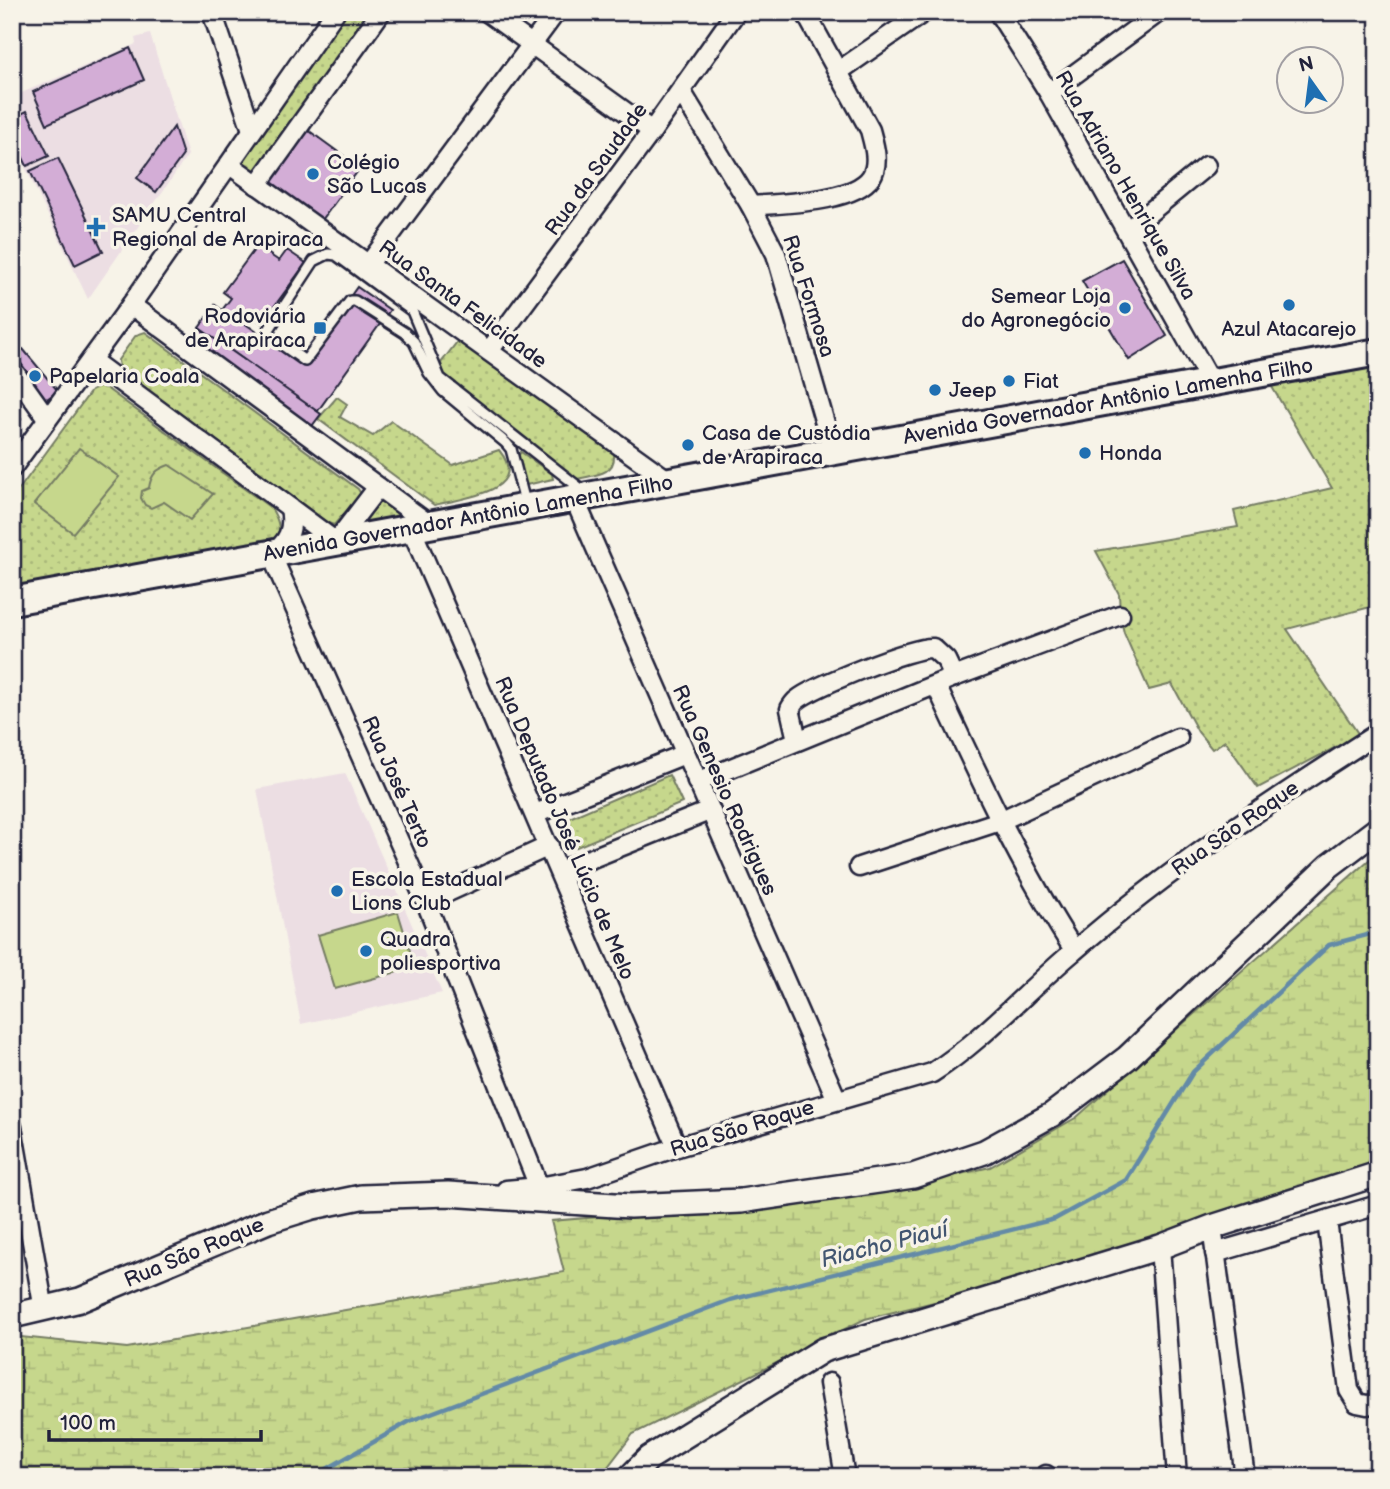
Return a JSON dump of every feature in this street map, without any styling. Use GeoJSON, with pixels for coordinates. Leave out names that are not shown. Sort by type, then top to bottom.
{"type":"FeatureCollection","features":[{"type":"Feature","properties":{"kind":"main road","name":"Avenida Governador Antônio Lamenha Filho"},"geometry":{"type":"LineString","coordinates":[[12,601],[1378,352]]}},
{"type":"Feature","properties":{"kind":"main road"},"geometry":{"type":"LineString","coordinates":[[449,1194],[630,1206],[741,1200],[913,1176],[984,1152],[1053,1114],[1127,1058],[1329,866],[1378,829]]}},
{"type":"Feature","properties":{"kind":"main road"},"geometry":{"type":"LineString","coordinates":[[630,1477],[649,1458],[823,1350],[1160,1247],[1212,1227],[1378,1174]]}},
{"type":"Feature","properties":{"kind":"main road","name":"Rua São Roque"},"geometry":{"type":"LineString","coordinates":[[12,1316],[80,1300],[268,1221],[313,1207],[361,1197],[449,1194]]}},
{"type":"Feature","properties":{"kind":"street"},"geometry":{"type":"LineString","coordinates":[[212,12],[252,131]]}},
{"type":"Feature","properties":{"kind":"street"},"geometry":{"type":"LineString","coordinates":[[12,468],[131,305],[335,12]]}},
{"type":"Feature","properties":{"kind":"street"},"geometry":{"type":"LineString","coordinates":[[257,185],[381,12]]}},
{"type":"Feature","properties":{"kind":"street"},"geometry":{"type":"LineString","coordinates":[[487,12],[652,131]]}},
{"type":"Feature","properties":{"kind":"street"},"geometry":{"type":"LineString","coordinates":[[368,265],[556,12]]}},
{"type":"Feature","properties":{"kind":"street","name":"Rua da Saudade"},"geometry":{"type":"LineString","coordinates":[[489,351],[652,131],[736,12]]}},
{"type":"Feature","properties":{"kind":"street"},"geometry":{"type":"LineString","coordinates":[[751,206],[834,197],[863,186],[872,176],[876,164],[870,130],[805,12]]}},
{"type":"Feature","properties":{"kind":"street"},"geometry":{"type":"LineString","coordinates":[[839,71],[924,12]]}},
{"type":"Feature","properties":{"kind":"street","name":"Rua Adriano Henrique Silva"},"geometry":{"type":"LineString","coordinates":[[998,12],[1049,93],[1211,382]]}},
{"type":"Feature","properties":{"kind":"street"},"geometry":{"type":"LineString","coordinates":[[1049,93],[1159,12]]}},
{"type":"Feature","properties":{"kind":"street","name":"Rua Formosa"},"geometry":{"type":"LineString","coordinates":[[681,91],[751,206],[776,254],[833,451]]}},
{"type":"Feature","properties":{"kind":"street","name":"Rua Santa Felicidade"},"geometry":{"type":"LineString","coordinates":[[230,165],[669,481]]}},
{"type":"Feature","properties":{"kind":"street"},"geometry":{"type":"LineString","coordinates":[[1127,232],[1206,166]]}},
{"type":"Feature","properties":{"kind":"street"},"geometry":{"type":"LineString","coordinates":[[131,305],[378,487],[421,526]]}},
{"type":"Feature","properties":{"kind":"street"},"geometry":{"type":"LineString","coordinates":[[91,360],[336,542],[378,487]]}},
{"type":"Feature","properties":{"kind":"street"},"geometry":{"type":"LineString","coordinates":[[12,369],[47,418]]}},
{"type":"Feature","properties":{"kind":"street","name":"Rua Genesio Rodrigues"},"geometry":{"type":"LineString","coordinates":[[581,497],[709,811],[837,1100]]}},
{"type":"Feature","properties":{"kind":"street"},"geometry":{"type":"LineString","coordinates":[[271,554],[289,538],[290,508]]}},
{"type":"Feature","properties":{"kind":"street","name":"Rua Deputado José Lúcio de Melo"},"geometry":{"type":"LineString","coordinates":[[421,526],[535,814],[677,1147]]}},
{"type":"Feature","properties":{"kind":"street","name":"Rua José Terto"},"geometry":{"type":"LineString","coordinates":[[271,554],[426,902],[539,1187]]}},
{"type":"Feature","properties":{"kind":"street"},"geometry":{"type":"LineString","coordinates":[[697,782],[954,677],[1120,615]]}},
{"type":"Feature","properties":{"kind":"street"},"geometry":{"type":"LineString","coordinates":[[797,740],[790,709],[796,701],[813,691],[902,654],[925,647],[933,648],[946,660],[954,677]]}},
{"type":"Feature","properties":{"kind":"street"},"geometry":{"type":"LineString","coordinates":[[936,685],[1000,821],[1047,908],[1074,950]]}},
{"type":"Feature","properties":{"kind":"street","name":"Rua São Roque"},"geometry":{"type":"LineString","coordinates":[[449,1194],[539,1187],[587,1178],[677,1147],[932,1073],[959,1056],[1074,950],[1189,858],[1378,733]]}},
{"type":"Feature","properties":{"kind":"street"},"geometry":{"type":"LineString","coordinates":[[859,867],[1000,821],[1178,738]]}},
{"type":"Feature","properties":{"kind":"street"},"geometry":{"type":"LineString","coordinates":[[535,814],[685,754]]}},
{"type":"Feature","properties":{"kind":"street"},"geometry":{"type":"LineString","coordinates":[[559,871],[709,811]]}},
{"type":"Feature","properties":{"kind":"street"},"geometry":{"type":"LineString","coordinates":[[426,902],[549,846]]}},
{"type":"Feature","properties":{"kind":"street"},"geometry":{"type":"LineString","coordinates":[[12,1127],[44,1310]]}},
{"type":"Feature","properties":{"kind":"street"},"geometry":{"type":"LineString","coordinates":[[1215,1253],[1378,1205]]}},
{"type":"Feature","properties":{"kind":"street"},"geometry":{"type":"LineString","coordinates":[[1327,1221],[1349,1390],[1357,1403],[1378,1403]]}},
{"type":"Feature","properties":{"kind":"street"},"geometry":{"type":"LineString","coordinates":[[1212,1227],[1245,1477]]}},
{"type":"Feature","properties":{"kind":"street"},"geometry":{"type":"LineString","coordinates":[[1160,1247],[1177,1477]]}},
{"type":"Feature","properties":{"kind":"street"},"geometry":{"type":"LineString","coordinates":[[829,1382],[845,1477]]}},
{"type":"Feature","properties":{"kind":"lane"},"geometry":{"type":"LineString","coordinates":[[527,506],[511,449],[443,390],[429,373],[414,342],[405,333],[355,301],[350,301],[305,361],[271,337],[268,331],[314,261],[328,254],[335,255],[412,312],[440,378],[581,497]]}},
{"type":"Feature","properties":{"kind":"shaded area","name":"SAMU Central Regional de Arapiraca"},"geometry":{"type":"Polygon","coordinates":[[[150,34],[188,155],[88,299],[12,140],[12,97],[136,44],[135,38],[150,34]]]}},
{"type":"Feature","properties":{"kind":"shaded area","name":"Escola Estadual Lions Club"},"geometry":{"type":"Polygon","coordinates":[[[345,773],[442,993],[301,1024],[257,789],[345,773]]]}},
{"type":"Feature","properties":{"kind":"green space"},"geometry":{"type":"Polygon","coordinates":[[[335,12],[381,12],[257,185],[230,165],[335,12]]]}},
{"type":"Feature","properties":{"kind":"green space"},"geometry":{"type":"Polygon","coordinates":[[[145,332],[358,489],[361,494],[334,525],[119,369],[118,360],[136,335],[145,332]]]}},
{"type":"Feature","properties":{"kind":"green space"},"geometry":{"type":"Polygon","coordinates":[[[460,338],[608,445],[614,454],[611,466],[602,473],[577,479],[444,375],[441,363],[460,338]]]}},
{"type":"Feature","properties":{"kind":"green space"},"geometry":{"type":"Polygon","coordinates":[[[1378,363],[1378,605],[1287,629],[1359,735],[1258,788],[1225,741],[1212,749],[1198,732],[1172,684],[1149,690],[1124,633],[1119,594],[1096,551],[1238,527],[1234,511],[1332,488],[1269,382],[1378,363]]]}},
{"type":"Feature","properties":{"kind":"green space"},"geometry":{"type":"Polygon","coordinates":[[[99,387],[106,388],[271,508],[278,523],[279,538],[270,544],[12,587],[12,499],[91,391],[99,387]]]}},
{"type":"Feature","properties":{"kind":"green space"},"geometry":{"type":"Polygon","coordinates":[[[337,397],[347,404],[340,417],[373,436],[391,421],[453,465],[499,450],[507,464],[507,475],[489,491],[434,505],[318,419],[337,397]]]}},
{"type":"Feature","properties":{"kind":"green space"},"geometry":{"type":"Polygon","coordinates":[[[79,448],[119,477],[73,533],[34,504],[79,448]]]}},
{"type":"Feature","properties":{"kind":"green space"},"geometry":{"type":"Polygon","coordinates":[[[521,452],[552,474],[553,479],[526,485],[518,456],[521,452]]]}},
{"type":"Feature","properties":{"kind":"green space"},"geometry":{"type":"Polygon","coordinates":[[[169,465],[213,494],[190,520],[164,502],[151,508],[145,505],[141,498],[142,491],[149,488],[155,473],[169,465]]]}},
{"type":"Feature","properties":{"kind":"green space"},"geometry":{"type":"Polygon","coordinates":[[[378,487],[430,525],[336,542],[378,487]]]}},
{"type":"Feature","properties":{"kind":"green space"},"geometry":{"type":"Polygon","coordinates":[[[669,775],[682,803],[572,849],[560,822],[669,775]]]}},
{"type":"Feature","properties":{"kind":"green space"},"geometry":{"type":"Polygon","coordinates":[[[1378,852],[1378,1187],[1143,1251],[865,1319],[633,1434],[600,1477],[12,1477],[12,1336],[127,1348],[564,1272],[551,1221],[875,1194],[990,1167],[1077,1117],[1378,852]]]}},
{"type":"Feature","properties":{"kind":"green space","name":"Quadra poliesportiva"},"geometry":{"type":"Polygon","coordinates":[[[398,912],[415,967],[335,989],[318,935],[398,912]]]}},
{"type":"Feature","properties":{"kind":"building"},"geometry":{"type":"Polygon","coordinates":[[[130,48],[144,80],[47,124],[33,92],[130,48]]]}},
{"type":"Feature","properties":{"kind":"building"},"geometry":{"type":"Polygon","coordinates":[[[27,111],[49,156],[27,166],[12,135],[12,129],[15,127],[12,118],[27,111]]]}},
{"type":"Feature","properties":{"kind":"building"},"geometry":{"type":"Polygon","coordinates":[[[174,127],[183,155],[156,192],[137,178],[174,127]]]}},
{"type":"Feature","properties":{"kind":"building","name":"Colégio São Lucas"},"geometry":{"type":"Polygon","coordinates":[[[304,127],[360,168],[322,220],[267,179],[304,127]]]}},
{"type":"Feature","properties":{"kind":"building"},"geometry":{"type":"Polygon","coordinates":[[[58,158],[103,251],[75,265],[30,171],[58,158]]]}},
{"type":"Feature","properties":{"kind":"building"},"geometry":{"type":"Polygon","coordinates":[[[257,246],[279,261],[287,250],[306,263],[262,323],[239,307],[233,315],[302,364],[357,287],[390,310],[317,412],[199,328],[215,305],[222,310],[231,298],[223,292],[257,246]]]}},
{"type":"Feature","properties":{"kind":"building","name":"Semear Loja do Agronegócio"},"geometry":{"type":"Polygon","coordinates":[[[1122,259],[1167,336],[1129,360],[1082,281],[1122,259]]]}},
{"type":"Feature","properties":{"kind":"building"},"geometry":{"type":"Polygon","coordinates":[[[199,328],[321,414],[309,430],[190,343],[199,328]]]}},
{"type":"Feature","properties":{"kind":"building","name":"Papelaria Coala"},"geometry":{"type":"Polygon","coordinates":[[[23,349],[58,391],[44,401],[12,361],[12,356],[23,349]]]}},
{"type":"Feature","properties":{"kind":"building"},"geometry":{"type":"Polygon","coordinates":[[[12,408],[21,419],[12,429],[12,408]]]}},
{"type":"Feature","properties":{"kind":"waterway","name":"Riacho Piauí"},"geometry":{"type":"LineString","coordinates":[[313,1477],[410,1421],[730,1300],[1055,1219],[1126,1180],[1193,1072],[1329,945],[1378,932]]}},
{"type":"Feature","properties":{"kind":"place","name":"Colégio São Lucas"},"geometry":{"type":"Point","coordinates":[313,174]}},
{"type":"Feature","properties":{"kind":"place","name":"SAMU Central Regional de Arapiraca"},"geometry":{"type":"Point","coordinates":[96,227]}},
{"type":"Feature","properties":{"kind":"place","name":"Azul Atacarejo"},"geometry":{"type":"Point","coordinates":[1289,305]}},
{"type":"Feature","properties":{"kind":"place","name":"Semear Loja do Agronegócio"},"geometry":{"type":"Point","coordinates":[1125,308]}},
{"type":"Feature","properties":{"kind":"place","name":"Rodoviária de Arapiraca"},"geometry":{"type":"Point","coordinates":[320,328]}},
{"type":"Feature","properties":{"kind":"place","name":"Papelaria Coala"},"geometry":{"type":"Point","coordinates":[35,376]}},
{"type":"Feature","properties":{"kind":"place","name":"Fiat"},"geometry":{"type":"Point","coordinates":[1009,381]}},
{"type":"Feature","properties":{"kind":"place","name":"Jeep"},"geometry":{"type":"Point","coordinates":[935,390]}},
{"type":"Feature","properties":{"kind":"place","name":"Casa de Custódia de Arapiraca"},"geometry":{"type":"Point","coordinates":[688,445]}},
{"type":"Feature","properties":{"kind":"place","name":"Honda"},"geometry":{"type":"Point","coordinates":[1085,453]}},
{"type":"Feature","properties":{"kind":"place","name":"Escola Estadual Lions Club"},"geometry":{"type":"Point","coordinates":[337,891]}},
{"type":"Feature","properties":{"kind":"place","name":"Quadra poliesportiva"},"geometry":{"type":"Point","coordinates":[366,951]}}]}
